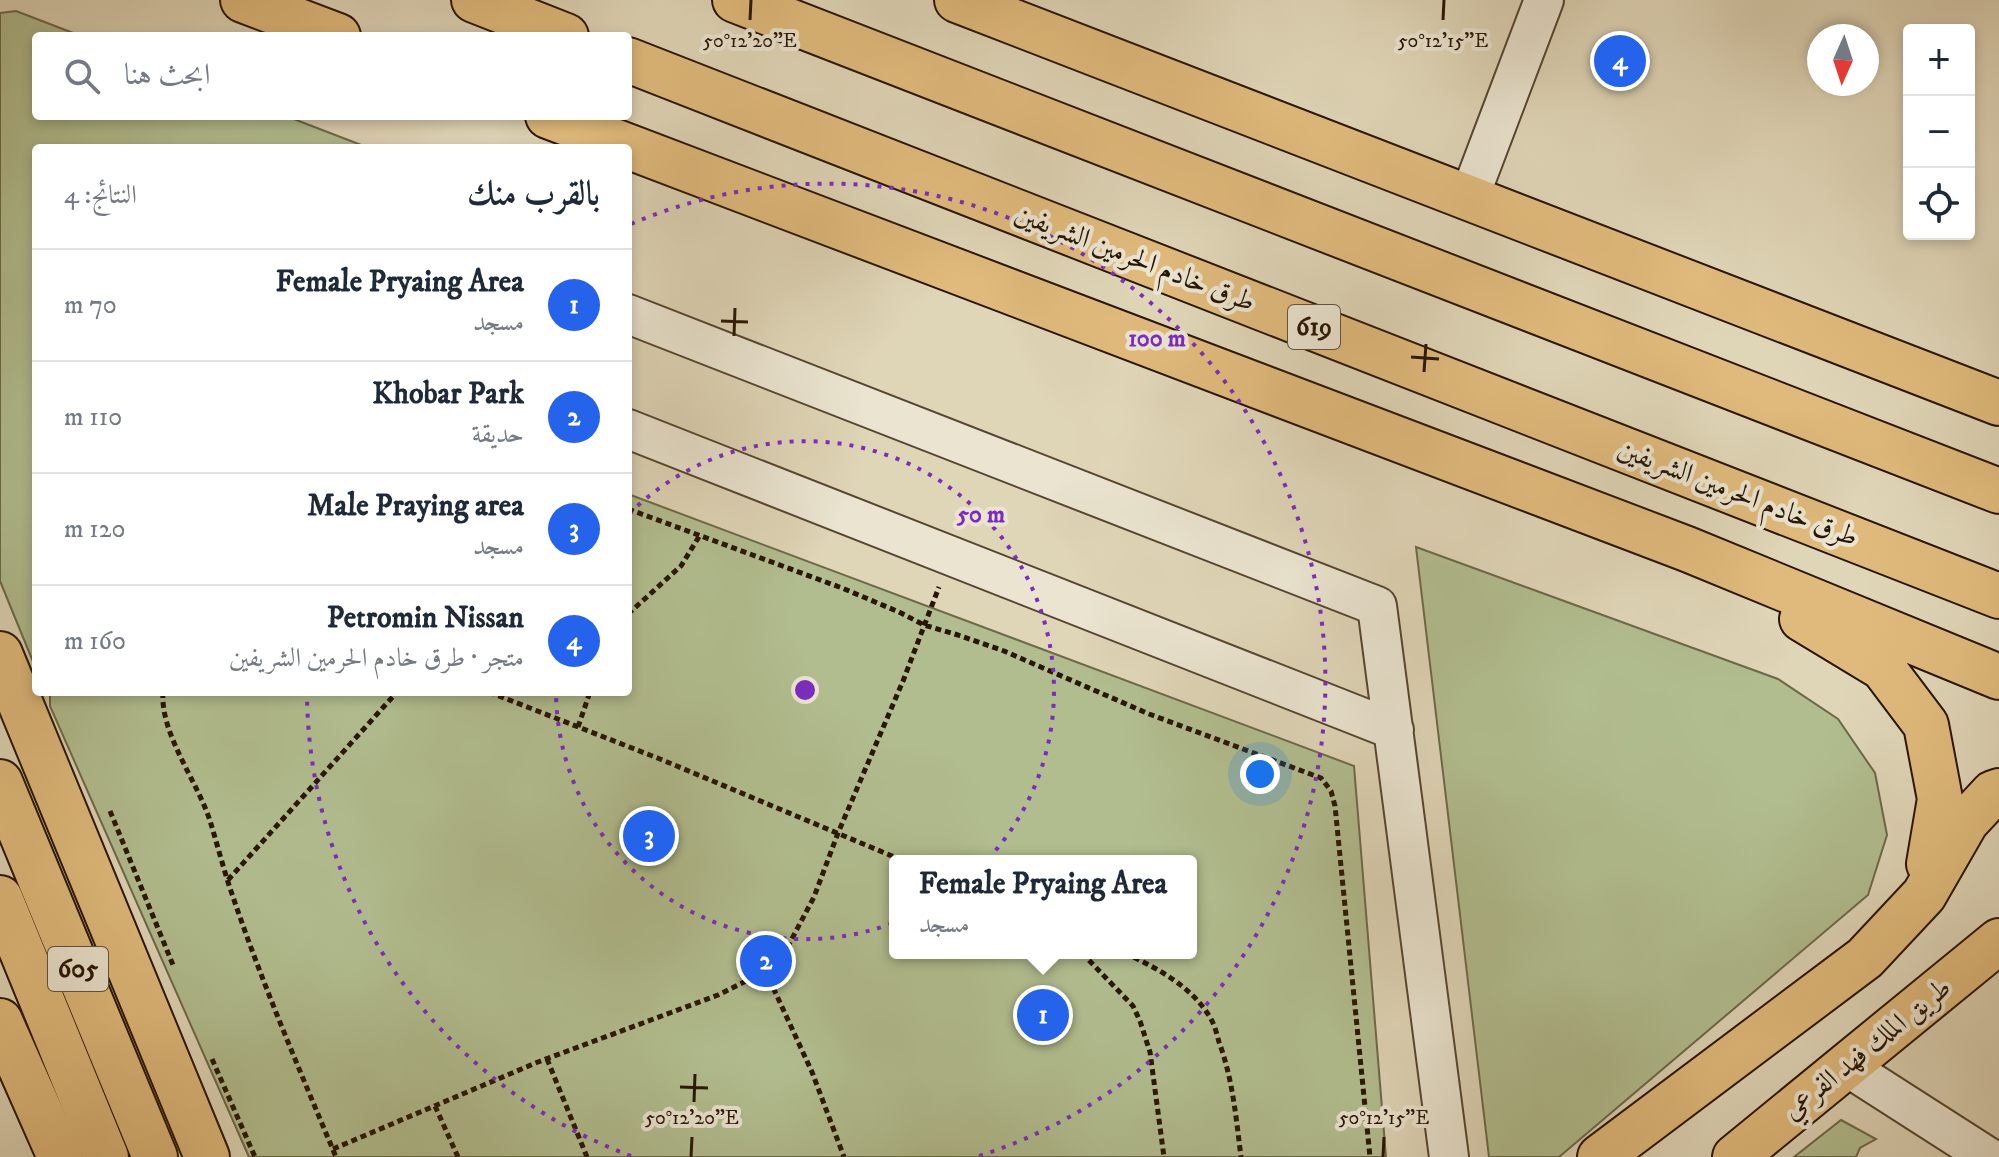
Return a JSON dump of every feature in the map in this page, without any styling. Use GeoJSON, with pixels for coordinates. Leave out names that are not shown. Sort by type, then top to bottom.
{"type":"FeatureCollection","features":[{"type":"Feature","properties":{"kind":"main road"},"geometry":{"type":"LineString","coordinates":[[243,0],[327,32]]}},
{"type":"Feature","properties":{"kind":"main road"},"geometry":{"type":"LineString","coordinates":[[474,0],[556,32]]}},
{"type":"Feature","properties":{"kind":"main road"},"geometry":{"type":"LineString","coordinates":[[735,0],[1999,491]]}},
{"type":"Feature","properties":{"kind":"main road"},"geometry":{"type":"LineString","coordinates":[[978,4],[1999,403]]}},
{"type":"Feature","properties":{"kind":"main road","name":"طرق خادم الحرمين الشريفين"},"geometry":{"type":"LineString","coordinates":[[632,62],[1999,596]]}},
{"type":"Feature","properties":{"kind":"main road"},"geometry":{"type":"LineString","coordinates":[[559,120],[622,144]]}},
{"type":"Feature","properties":{"kind":"main road"},"geometry":{"type":"LineString","coordinates":[[632,148],[1687,549],[1999,677]]}},
{"type":"Feature","properties":{"kind":"main road"},"geometry":{"type":"LineString","coordinates":[[1823,423],[1999,482]]}},
{"type":"Feature","properties":{"kind":"main road"},"geometry":{"type":"LineString","coordinates":[[1687,549],[1883,668],[1926,725],[1940,799],[1924,895]]}},
{"type":"Feature","properties":{"kind":"main road"},"geometry":{"type":"LineString","coordinates":[[17,671],[207,1157]]}},
{"type":"Feature","properties":{"kind":"main road","name":"605"},"geometry":{"type":"LineString","coordinates":[[0,782],[155,1157]]}},
{"type":"Feature","properties":{"kind":"main road"},"geometry":{"type":"LineString","coordinates":[[1600,1157],[1865,958],[1924,895],[1966,822],[1993,793],[1999,791]]}},
{"type":"Feature","properties":{"kind":"main road","name":"605"},"geometry":{"type":"LineString","coordinates":[[0,898],[106,1157]]}},
{"type":"Feature","properties":{"kind":"main road","name":"طريق الملك فهد الفرعي"},"geometry":{"type":"LineString","coordinates":[[1735,1157],[1999,941]]}},
{"type":"Feature","properties":{"kind":"main road"},"geometry":{"type":"LineString","coordinates":[[0,1021],[60,1157]]}},
{"type":"Feature","properties":{"kind":"street"},"geometry":{"type":"LineString","coordinates":[[1469,198],[1544,0]]}},
{"type":"Feature","properties":{"kind":"street"},"geometry":{"type":"LineString","coordinates":[[632,316],[1377,606],[1449,1157]]}},
{"type":"Feature","properties":{"kind":"street"},"geometry":{"type":"LineString","coordinates":[[632,431],[1394,730]]}},
{"type":"Feature","properties":{"kind":"street"},"geometry":{"type":"LineString","coordinates":[[1846,1066],[1988,1157]]}},
{"type":"Feature","properties":{"kind":"path"},"geometry":{"type":"LineString","coordinates":[[632,510],[842,588],[924,625],[1004,651],[1149,714],[1321,778],[1331,791],[1335,806],[1370,1157]]}},
{"type":"Feature","properties":{"kind":"path"},"geometry":{"type":"LineString","coordinates":[[632,610],[681,566],[700,535]]}},
{"type":"Feature","properties":{"kind":"path"},"geometry":{"type":"LineString","coordinates":[[333,1149],[547,1059],[718,995],[760,974],[786,950],[814,897],[951,556]]}},
{"type":"Feature","properties":{"kind":"path"},"geometry":{"type":"LineString","coordinates":[[163,696],[168,727],[211,822],[215,844],[254,954],[336,1157]]}},
{"type":"Feature","properties":{"kind":"path"},"geometry":{"type":"LineString","coordinates":[[227,880],[393,696]]}},
{"type":"Feature","properties":{"kind":"path"},"geometry":{"type":"LineString","coordinates":[[499,696],[890,855]]}},
{"type":"Feature","properties":{"kind":"path"},"geometry":{"type":"LineString","coordinates":[[578,727],[589,696]]}},
{"type":"Feature","properties":{"kind":"path"},"geometry":{"type":"LineString","coordinates":[[1088,959],[1133,1006],[1140,1021],[1150,1052],[1164,1157]]}},
{"type":"Feature","properties":{"kind":"path"},"geometry":{"type":"LineString","coordinates":[[1137,959],[1183,987],[1212,1021],[1233,1090],[1241,1157]]}},
{"type":"Feature","properties":{"kind":"path"},"geometry":{"type":"LineString","coordinates":[[765,969],[812,1072],[844,1157]]}},
{"type":"Feature","properties":{"kind":"path"},"geometry":{"type":"LineString","coordinates":[[547,1059],[587,1157]]}},
{"type":"Feature","properties":{"kind":"path"},"geometry":{"type":"LineString","coordinates":[[435,1106],[458,1157]]}},
{"type":"Feature","properties":{"kind":"green space"},"geometry":{"type":"Polygon","coordinates":[[[16,11],[71,32],[32,32],[32,120],[296,120],[359,144],[32,144],[32,659],[0,581],[0,13],[16,11]]]}},
{"type":"Feature","properties":{"kind":"green space"},"geometry":{"type":"Polygon","coordinates":[[[632,495],[1354,766],[1386,1157],[249,1157],[50,706],[50,696],[632,696],[632,495]]]}},
{"type":"Feature","properties":{"kind":"green space"},"geometry":{"type":"Polygon","coordinates":[[[1416,547],[1778,679],[1838,719],[1875,773],[1887,835],[1868,895],[1559,1157],[1489,1157],[1416,547]]]}},
{"type":"Feature","properties":{"kind":"green space"},"geometry":{"type":"Polygon","coordinates":[[[1841,1120],[1876,1139],[1860,1148],[1856,1157],[1794,1157],[1841,1120]]]}},
{"type":"Feature","properties":{"kind":"place","name":"Petromin Nissan"},"geometry":{"type":"Point","coordinates":[1620,61]}},
{"type":"Feature","properties":{"kind":"place","name":"Male Praying area"},"geometry":{"type":"Point","coordinates":[649,836]}},
{"type":"Feature","properties":{"kind":"place","name":"Khobar Park"},"geometry":{"type":"Point","coordinates":[766,961]}},
{"type":"Feature","properties":{"kind":"place","name":"Female Pryaing Area"},"geometry":{"type":"Point","coordinates":[1043,1015]}}]}
